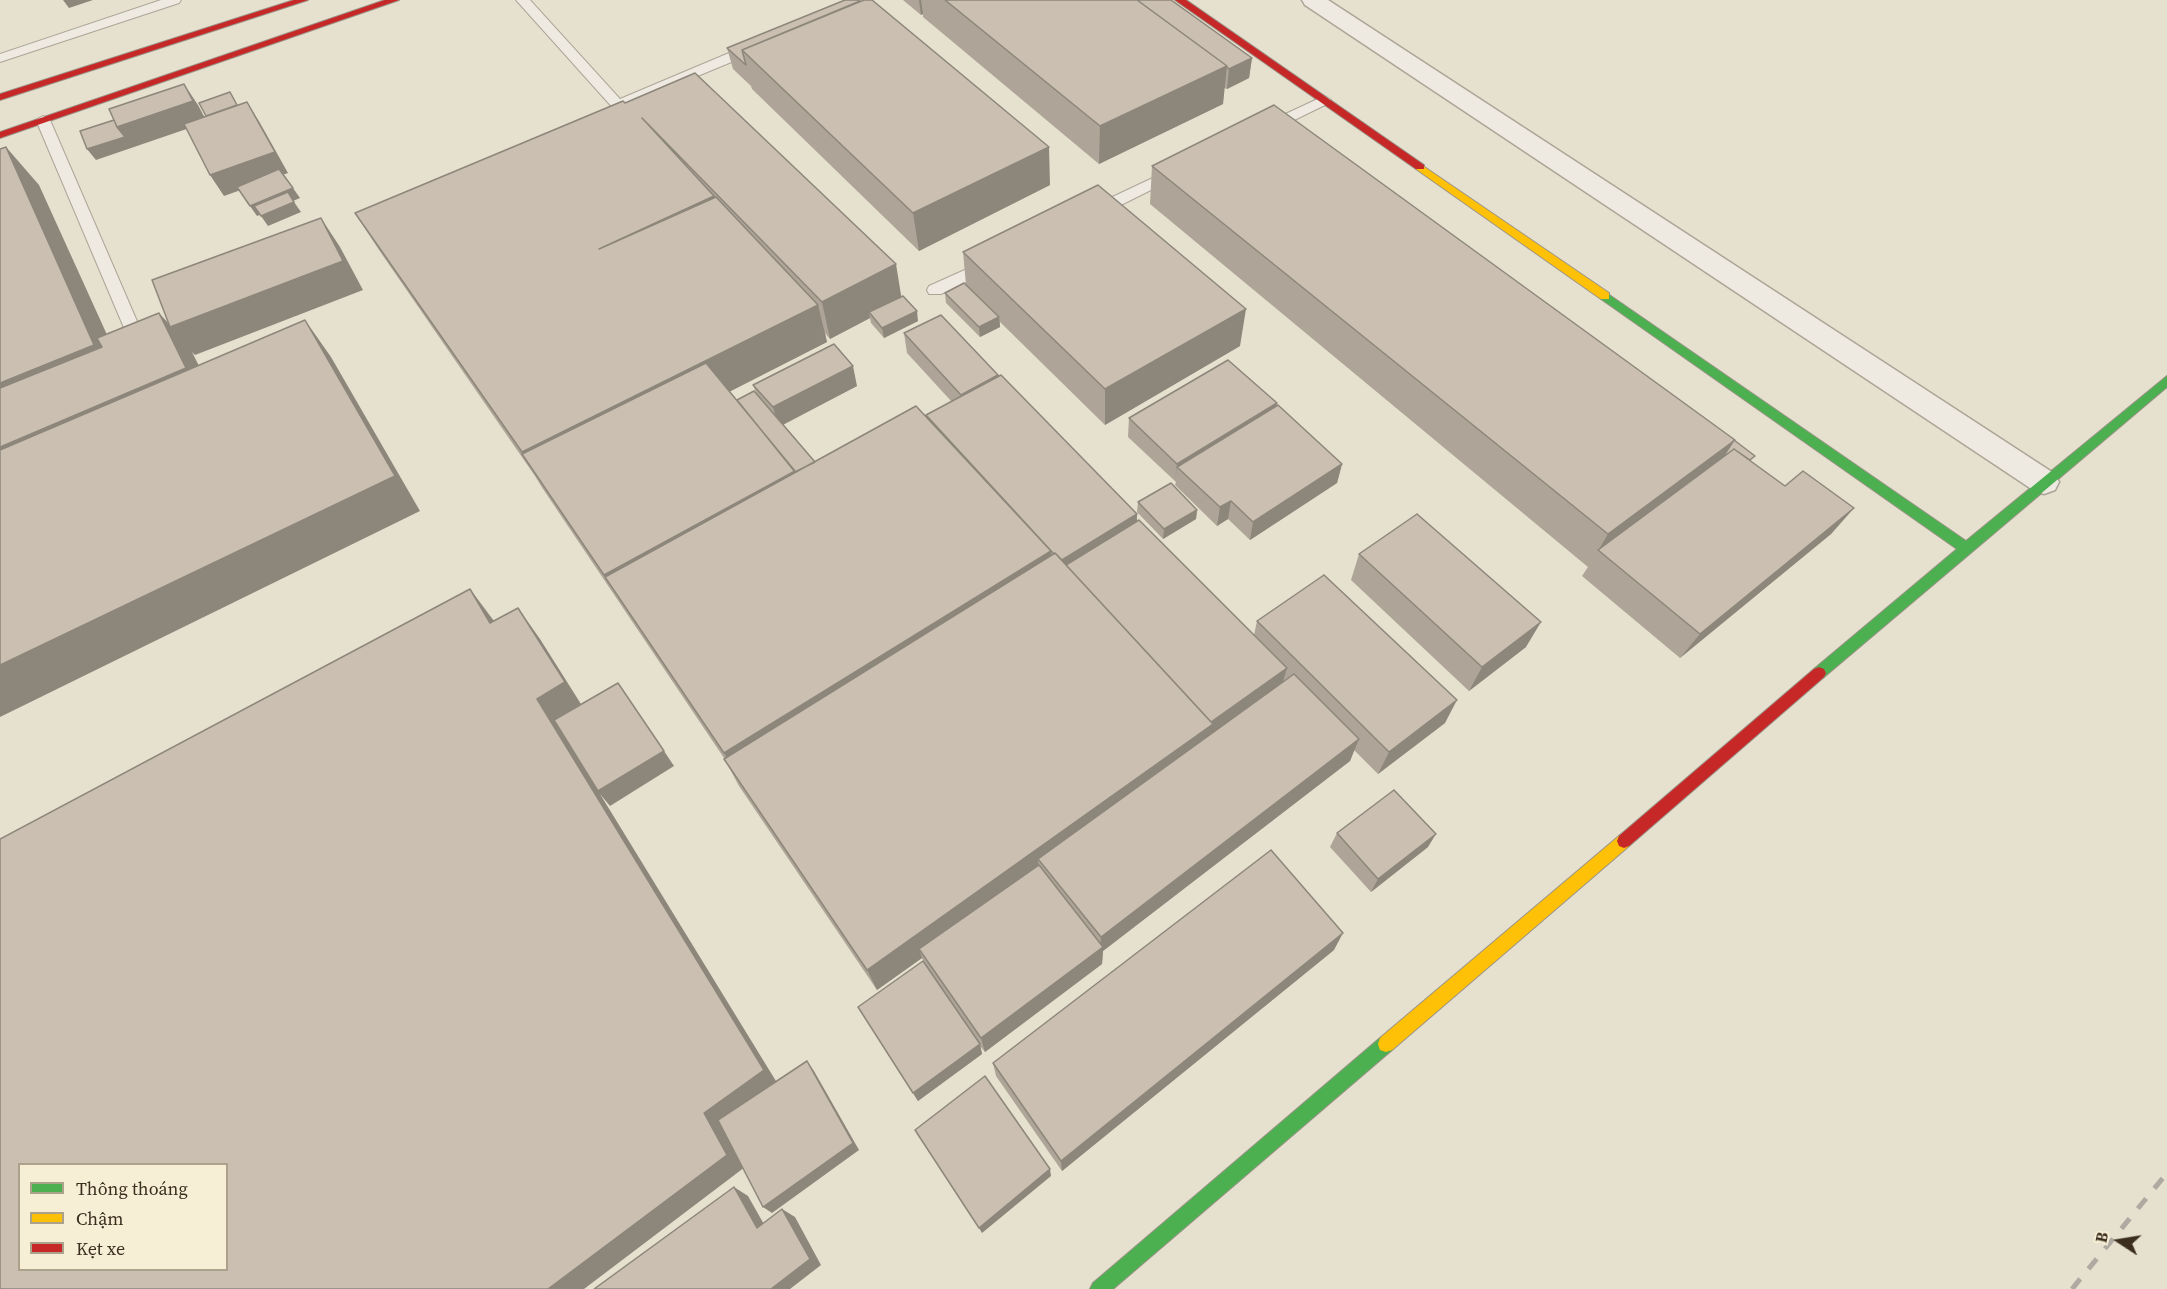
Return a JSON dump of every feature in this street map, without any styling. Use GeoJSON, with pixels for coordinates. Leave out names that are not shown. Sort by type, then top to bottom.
{"type":"FeatureCollection","features":[{"type":"Feature","properties":{"kind":"street"},"geometry":{"type":"LineString","coordinates":[[0,97],[303,0]]}},
{"type":"Feature","properties":{"kind":"street"},"geometry":{"type":"LineString","coordinates":[[0,135],[394,0]]}},
{"type":"Feature","properties":{"kind":"street"},"geometry":{"type":"LineString","coordinates":[[1180,0],[1966,548]]}},
{"type":"Feature","properties":{"kind":"street"},"geometry":{"type":"LineString","coordinates":[[1313,0],[2044,482]]}},
{"type":"Feature","properties":{"kind":"street"},"geometry":{"type":"LineString","coordinates":[[1099,1289],[1966,548],[2167,380]]}},
{"type":"Feature","properties":{"kind":"lane"},"geometry":{"type":"LineString","coordinates":[[0,58],[174,0]]}},
{"type":"Feature","properties":{"kind":"lane"},"geometry":{"type":"LineString","coordinates":[[523,0],[618,105],[767,42]]}},
{"type":"Feature","properties":{"kind":"lane"},"geometry":{"type":"LineString","coordinates":[[1254,134],[1324,100]]}},
{"type":"Feature","properties":{"kind":"lane"},"geometry":{"type":"LineString","coordinates":[[43,120],[144,355]]}},
{"type":"Feature","properties":{"kind":"lane"},"geometry":{"type":"LineString","coordinates":[[1275,124],[1294,138]]}},
{"type":"Feature","properties":{"kind":"lane"},"geometry":{"type":"LineString","coordinates":[[1084,218],[1190,165]]}},
{"type":"Feature","properties":{"kind":"lane"},"geometry":{"type":"LineString","coordinates":[[935,290],[999,259]]}},
{"type":"Feature","properties":{"kind":"building"},"geometry":{"type":"Polygon","coordinates":[[[845,0],[860,1],[742,50],[746,65],[727,48],[845,0]]]}},
{"type":"Feature","properties":{"kind":"building"},"geometry":{"type":"Polygon","coordinates":[[[864,0],[872,0],[1049,147],[913,213],[742,50],[864,0]]]}},
{"type":"Feature","properties":{"kind":"building"},"geometry":{"type":"Polygon","coordinates":[[[945,0],[1137,0],[1227,66],[1100,126],[945,0]]]}},
{"type":"Feature","properties":{"kind":"building"},"geometry":{"type":"Polygon","coordinates":[[[1137,0],[1171,0],[1252,58],[1229,69],[1137,0]]]}},
{"type":"Feature","properties":{"kind":"building"},"geometry":{"type":"Polygon","coordinates":[[[695,73],[896,264],[822,302],[642,118],[714,196],[599,249],[716,197],[818,305],[522,452],[355,213],[695,73]]]}},
{"type":"Feature","properties":{"kind":"building"},"geometry":{"type":"Polygon","coordinates":[[[184,84],[193,101],[117,127],[109,109],[184,84]]]}},
{"type":"Feature","properties":{"kind":"building"},"geometry":{"type":"Polygon","coordinates":[[[230,92],[237,105],[206,116],[199,103],[230,92]]]}},
{"type":"Feature","properties":{"kind":"building"},"geometry":{"type":"Polygon","coordinates":[[[247,102],[275,152],[210,175],[184,124],[247,102]]]}},
{"type":"Feature","properties":{"kind":"building"},"geometry":{"type":"Polygon","coordinates":[[[1274,105],[1735,440],[1608,534],[1152,166],[1274,105]]]}},
{"type":"Feature","properties":{"kind":"building"},"geometry":{"type":"Polygon","coordinates":[[[114,120],[125,137],[87,149],[80,131],[114,120]]]}},
{"type":"Feature","properties":{"kind":"building"},"geometry":{"type":"Polygon","coordinates":[[[6,147],[94,345],[0,383],[0,149],[6,147]]]}},
{"type":"Feature","properties":{"kind":"building"},"geometry":{"type":"Polygon","coordinates":[[[279,169],[293,188],[250,206],[237,187],[279,169]]]}},
{"type":"Feature","properties":{"kind":"building"},"geometry":{"type":"Polygon","coordinates":[[[1098,185],[1246,309],[1105,389],[963,252],[1098,185]]]}},
{"type":"Feature","properties":{"kind":"building"},"geometry":{"type":"Polygon","coordinates":[[[288,192],[294,202],[261,216],[254,206],[288,192]]]}},
{"type":"Feature","properties":{"kind":"building"},"geometry":{"type":"Polygon","coordinates":[[[321,218],[343,261],[170,327],[152,280],[321,218]]]}},
{"type":"Feature","properties":{"kind":"building"},"geometry":{"type":"Polygon","coordinates":[[[964,283],[999,317],[979,327],[945,293],[964,283]]]}},
{"type":"Feature","properties":{"kind":"building"},"geometry":{"type":"Polygon","coordinates":[[[903,296],[917,311],[882,328],[869,312],[903,296]]]}},
{"type":"Feature","properties":{"kind":"building"},"geometry":{"type":"Polygon","coordinates":[[[159,313],[186,368],[0,447],[0,388],[102,347],[97,338],[159,313]]]}},
{"type":"Feature","properties":{"kind":"building"},"geometry":{"type":"Polygon","coordinates":[[[941,315],[998,375],[961,395],[904,333],[941,315]]]}},
{"type":"Feature","properties":{"kind":"building"},"geometry":{"type":"Polygon","coordinates":[[[305,320],[395,476],[0,665],[0,450],[305,320]]]}},
{"type":"Feature","properties":{"kind":"building"},"geometry":{"type":"Polygon","coordinates":[[[834,344],[853,366],[773,407],[753,385],[834,344]]]}},
{"type":"Feature","properties":{"kind":"building"},"geometry":{"type":"Polygon","coordinates":[[[1228,360],[1277,403],[1177,464],[1129,418],[1228,360]]]}},
{"type":"Feature","properties":{"kind":"building"},"geometry":{"type":"Polygon","coordinates":[[[706,363],[795,471],[604,575],[522,454],[706,363]]]}},
{"type":"Feature","properties":{"kind":"building"},"geometry":{"type":"Polygon","coordinates":[[[1001,375],[1137,514],[1062,560],[926,415],[1001,375]]]}},
{"type":"Feature","properties":{"kind":"building"},"geometry":{"type":"Polygon","coordinates":[[[754,391],[815,462],[795,472],[737,400],[754,391]]]}},
{"type":"Feature","properties":{"kind":"building"},"geometry":{"type":"Polygon","coordinates":[[[1278,405],[1342,464],[1253,522],[1231,501],[1220,507],[1177,467],[1278,405]]]}},
{"type":"Feature","properties":{"kind":"building"},"geometry":{"type":"Polygon","coordinates":[[[916,406],[1051,551],[724,753],[605,577],[916,406]]]}},
{"type":"Feature","properties":{"kind":"building"},"geometry":{"type":"Polygon","coordinates":[[[1734,440],[1755,456],[1750,460],[1734,449],[1723,457],[1734,440]]]}},
{"type":"Feature","properties":{"kind":"building"},"geometry":{"type":"Polygon","coordinates":[[[1734,449],[1785,486],[1803,471],[1854,508],[1700,634],[1598,550],[1734,449]]]}},
{"type":"Feature","properties":{"kind":"building"},"geometry":{"type":"Polygon","coordinates":[[[1171,483],[1197,510],[1164,529],[1138,502],[1171,483]]]}},
{"type":"Feature","properties":{"kind":"building"},"geometry":{"type":"Polygon","coordinates":[[[1417,514],[1541,622],[1482,667],[1359,554],[1417,514]]]}},
{"type":"Feature","properties":{"kind":"building"},"geometry":{"type":"Polygon","coordinates":[[[1139,520],[1287,668],[1211,722],[1066,565],[1139,520]]]}},
{"type":"Feature","properties":{"kind":"building"},"geometry":{"type":"Polygon","coordinates":[[[1055,553],[1213,724],[867,970],[724,759],[1055,553]]]}},
{"type":"Feature","properties":{"kind":"building"},"geometry":{"type":"Polygon","coordinates":[[[1324,575],[1457,700],[1389,752],[1257,621],[1324,575]]]}},
{"type":"Feature","properties":{"kind":"building"},"geometry":{"type":"Polygon","coordinates":[[[470,589],[490,623],[518,608],[565,682],[537,699],[764,1070],[704,1113],[727,1155],[548,1289],[0,1289],[0,839],[470,589]]]}},
{"type":"Feature","properties":{"kind":"building"},"geometry":{"type":"Polygon","coordinates":[[[1294,674],[1359,739],[1101,937],[1038,859],[1294,674]]]}},
{"type":"Feature","properties":{"kind":"building"},"geometry":{"type":"Polygon","coordinates":[[[618,683],[664,751],[598,791],[554,720],[618,683]]]}},
{"type":"Feature","properties":{"kind":"building"},"geometry":{"type":"Polygon","coordinates":[[[1394,790],[1436,834],[1378,879],[1337,833],[1394,790]]]}},
{"type":"Feature","properties":{"kind":"building"},"geometry":{"type":"Polygon","coordinates":[[[1271,850],[1343,933],[1061,1161],[993,1063],[1271,850]]]}},
{"type":"Feature","properties":{"kind":"building"},"geometry":{"type":"Polygon","coordinates":[[[1039,865],[1103,947],[981,1038],[919,949],[1039,865]]]}},
{"type":"Feature","properties":{"kind":"building"},"geometry":{"type":"Polygon","coordinates":[[[923,961],[980,1044],[913,1093],[858,1007],[923,961]]]}},
{"type":"Feature","properties":{"kind":"building"},"geometry":{"type":"Polygon","coordinates":[[[807,1061],[853,1143],[763,1207],[718,1120],[807,1061]]]}},
{"type":"Feature","properties":{"kind":"building"},"geometry":{"type":"Polygon","coordinates":[[[985,1076],[1050,1169],[979,1228],[915,1130],[985,1076]]]}},
{"type":"Feature","properties":{"kind":"building"},"geometry":{"type":"Polygon","coordinates":[[[734,1187],[757,1228],[782,1209],[810,1259],[771,1289],[594,1289],[734,1187]]]}},
{"type":"Feature","properties":{"kind":"railway"},"geometry":{"type":"LineString","coordinates":[[2072,1289],[2167,1173]]}},
{"type":"Feature","properties":{"kind":"traffic: fast"},"geometry":{"type":"LineString","coordinates":[[1605,296],[1966,548]]}},
{"type":"Feature","properties":{"kind":"traffic: fast"},"geometry":{"type":"LineString","coordinates":[[1819,673],[2167,380]]}},
{"type":"Feature","properties":{"kind":"traffic: fast"},"geometry":{"type":"LineString","coordinates":[[1099,1289],[1386,1044]]}},
{"type":"Feature","properties":{"kind":"traffic: slow"},"geometry":{"type":"LineString","coordinates":[[1420,167],[1605,296]]}},
{"type":"Feature","properties":{"kind":"traffic: slow"},"geometry":{"type":"LineString","coordinates":[[1386,1044],[1624,841]]}},
{"type":"Feature","properties":{"kind":"traffic: jam"},"geometry":{"type":"LineString","coordinates":[[0,97],[303,0]]}},
{"type":"Feature","properties":{"kind":"traffic: jam"},"geometry":{"type":"LineString","coordinates":[[0,135],[394,0]]}},
{"type":"Feature","properties":{"kind":"traffic: jam"},"geometry":{"type":"LineString","coordinates":[[1180,0],[1420,167]]}},
{"type":"Feature","properties":{"kind":"traffic: jam"},"geometry":{"type":"LineString","coordinates":[[1624,841],[1819,673]]}}]}
